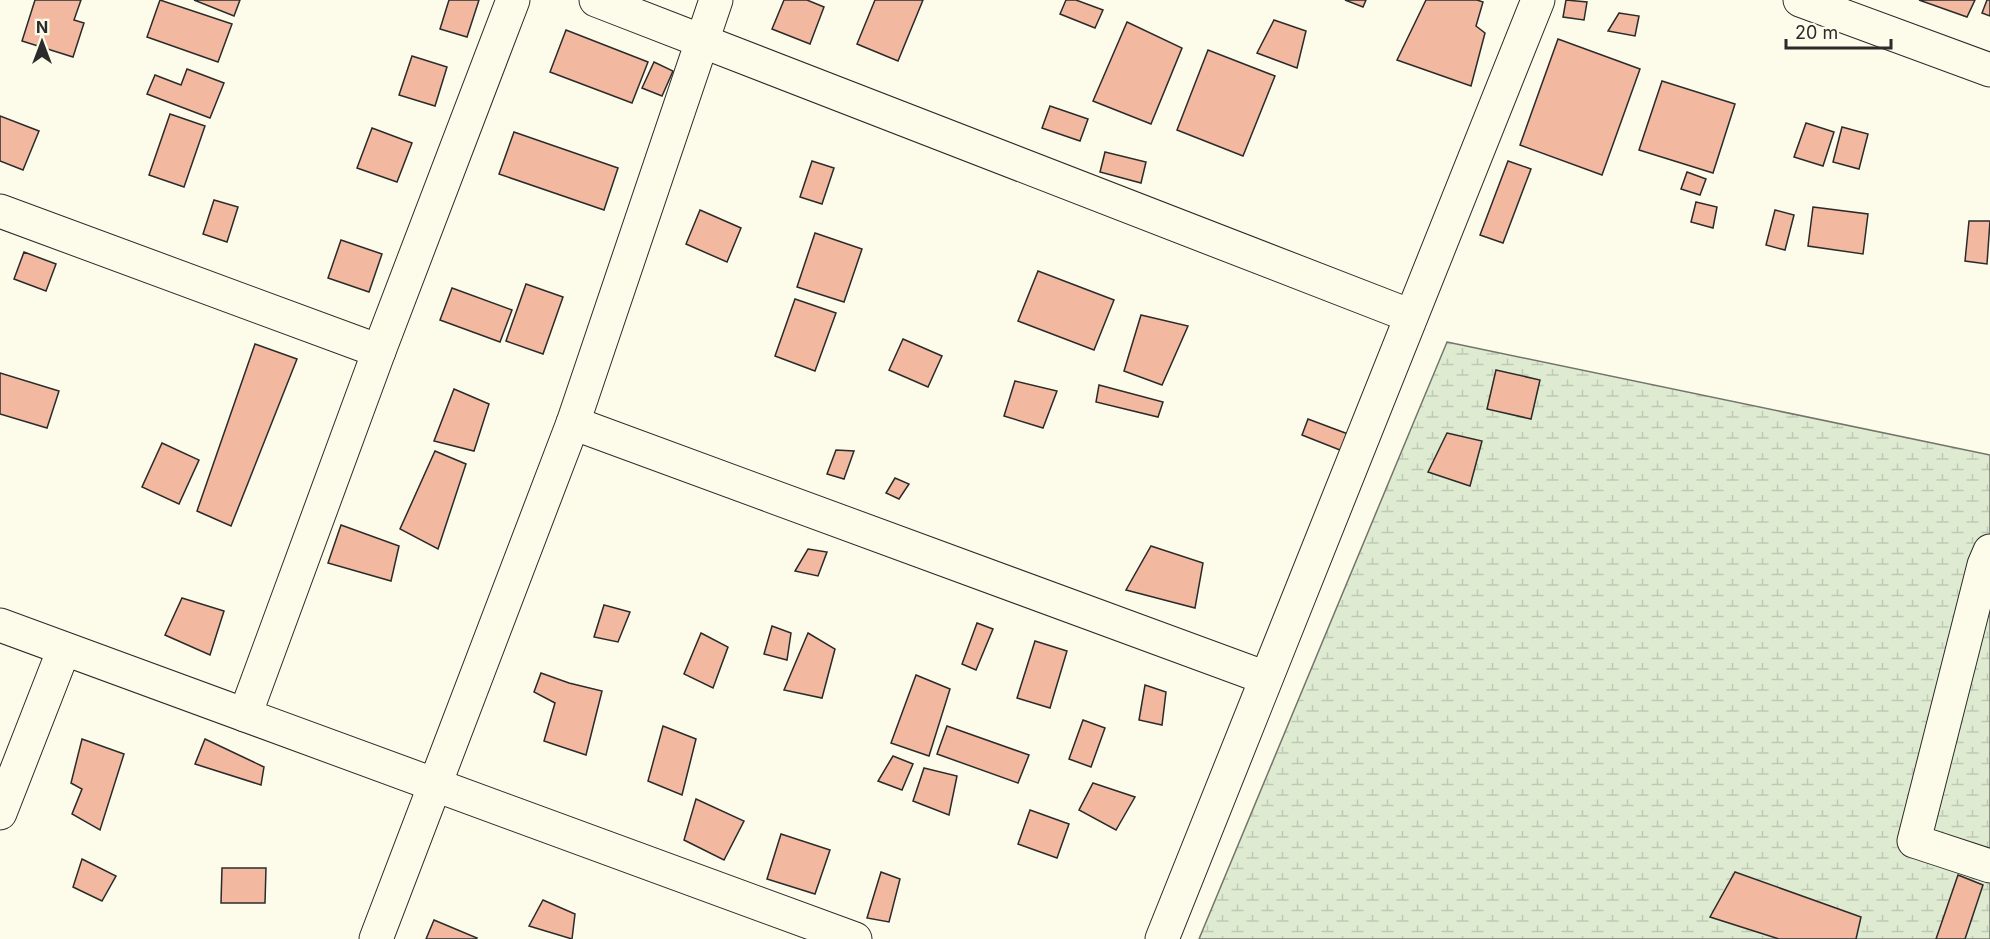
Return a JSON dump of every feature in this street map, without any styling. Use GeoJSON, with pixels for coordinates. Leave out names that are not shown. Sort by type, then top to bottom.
{"type":"FeatureCollection","features":[{"type":"Feature","properties":{"kind":"main road"},"geometry":{"type":"LineString","coordinates":[[245,715],[379,351],[513,0]]}},
{"type":"Feature","properties":{"kind":"main road"},"geometry":{"type":"LineString","coordinates":[[596,0],[1411,316]]}},
{"type":"Feature","properties":{"kind":"main road"},"geometry":{"type":"LineString","coordinates":[[376,939],[573,423],[716,0]]}},
{"type":"Feature","properties":{"kind":"main road"},"geometry":{"type":"LineString","coordinates":[[1162,939],[1538,0]]}},
{"type":"Feature","properties":{"kind":"main road"},"geometry":{"type":"LineString","coordinates":[[1800,0],[1990,70]]}},
{"type":"Feature","properties":{"kind":"main road"},"geometry":{"type":"LineString","coordinates":[[0,211],[379,351]]}},
{"type":"Feature","properties":{"kind":"main road"},"geometry":{"type":"LineString","coordinates":[[573,423],[1266,678]]}},
{"type":"Feature","properties":{"kind":"main road"},"geometry":{"type":"LineString","coordinates":[[1990,551],[1984,565],[1914,841],[1990,866]]}},
{"type":"Feature","properties":{"kind":"main road"},"geometry":{"type":"LineString","coordinates":[[0,625],[855,939]]}},
{"type":"Feature","properties":{"kind":"main road"},"geometry":{"type":"LineString","coordinates":[[0,813],[64,649]]}},
{"type":"Feature","properties":{"kind":"green space"},"geometry":{"type":"Polygon","coordinates":[[[1447,342],[1990,455],[1990,939],[1199,939],[1447,342]]]}},
{"type":"Feature","properties":{"kind":"building"},"geometry":{"type":"Polygon","coordinates":[[[35,0],[81,0],[74,20],[84,23],[73,57],[22,41],[35,0]]]}},
{"type":"Feature","properties":{"kind":"building"},"geometry":{"type":"Polygon","coordinates":[[[160,0],[232,24],[218,62],[147,37],[160,0]]]}},
{"type":"Feature","properties":{"kind":"building"},"geometry":{"type":"Polygon","coordinates":[[[194,0],[240,0],[234,16],[194,0]]]}},
{"type":"Feature","properties":{"kind":"building"},"geometry":{"type":"Polygon","coordinates":[[[449,0],[479,0],[467,37],[440,29],[449,0]]]}},
{"type":"Feature","properties":{"kind":"building"},"geometry":{"type":"Polygon","coordinates":[[[784,0],[807,0],[824,7],[810,44],[772,29],[784,0]]]}},
{"type":"Feature","properties":{"kind":"building"},"geometry":{"type":"Polygon","coordinates":[[[875,0],[923,0],[898,61],[857,44],[875,0]]]}},
{"type":"Feature","properties":{"kind":"building"},"geometry":{"type":"Polygon","coordinates":[[[1066,0],[1076,0],[1103,10],[1095,28],[1060,14],[1066,0]]]}},
{"type":"Feature","properties":{"kind":"building"},"geometry":{"type":"Polygon","coordinates":[[[1345,0],[1366,0],[1363,7],[1345,0]]]}},
{"type":"Feature","properties":{"kind":"building"},"geometry":{"type":"Polygon","coordinates":[[[1426,0],[1483,2],[1476,26],[1485,33],[1471,86],[1397,60],[1426,0]]]}},
{"type":"Feature","properties":{"kind":"building"},"geometry":{"type":"Polygon","coordinates":[[[1566,0],[1587,2],[1584,20],[1563,17],[1566,0]]]}},
{"type":"Feature","properties":{"kind":"building"},"geometry":{"type":"Polygon","coordinates":[[[1919,0],[1975,0],[1967,17],[1919,0]]]}},
{"type":"Feature","properties":{"kind":"building"},"geometry":{"type":"Polygon","coordinates":[[[1987,0],[1990,0],[1990,16],[1982,13],[1987,0]]]}},
{"type":"Feature","properties":{"kind":"building"},"geometry":{"type":"Polygon","coordinates":[[[1619,13],[1639,16],[1635,36],[1608,31],[1619,13]]]}},
{"type":"Feature","properties":{"kind":"building"},"geometry":{"type":"Polygon","coordinates":[[[1274,20],[1306,31],[1297,68],[1257,53],[1274,20]]]}},
{"type":"Feature","properties":{"kind":"building"},"geometry":{"type":"Polygon","coordinates":[[[1127,22],[1182,48],[1151,124],[1093,101],[1127,22]]]}},
{"type":"Feature","properties":{"kind":"building"},"geometry":{"type":"Polygon","coordinates":[[[566,30],[648,62],[632,103],[550,72],[566,30]]]}},
{"type":"Feature","properties":{"kind":"building"},"geometry":{"type":"Polygon","coordinates":[[[1558,39],[1640,69],[1602,175],[1520,145],[1558,39]]]}},
{"type":"Feature","properties":{"kind":"building"},"geometry":{"type":"Polygon","coordinates":[[[1208,50],[1275,76],[1243,156],[1177,130],[1208,50]]]}},
{"type":"Feature","properties":{"kind":"building"},"geometry":{"type":"Polygon","coordinates":[[[412,56],[447,67],[435,106],[399,95],[412,56]]]}},
{"type":"Feature","properties":{"kind":"building"},"geometry":{"type":"Polygon","coordinates":[[[654,62],[673,71],[662,96],[642,88],[654,62]]]}},
{"type":"Feature","properties":{"kind":"building"},"geometry":{"type":"Polygon","coordinates":[[[187,69],[224,83],[210,118],[147,94],[155,75],[181,85],[187,69]]]}},
{"type":"Feature","properties":{"kind":"building"},"geometry":{"type":"Polygon","coordinates":[[[1662,81],[1735,104],[1713,173],[1639,150],[1662,81]]]}},
{"type":"Feature","properties":{"kind":"building"},"geometry":{"type":"Polygon","coordinates":[[[1050,106],[1088,119],[1080,141],[1042,128],[1050,106]]]}},
{"type":"Feature","properties":{"kind":"building"},"geometry":{"type":"Polygon","coordinates":[[[170,114],[205,126],[184,187],[149,175],[170,114]]]}},
{"type":"Feature","properties":{"kind":"building"},"geometry":{"type":"Polygon","coordinates":[[[0,116],[39,131],[23,170],[0,161],[0,116]]]}},
{"type":"Feature","properties":{"kind":"building"},"geometry":{"type":"Polygon","coordinates":[[[1806,123],[1834,132],[1823,166],[1794,157],[1806,123]]]}},
{"type":"Feature","properties":{"kind":"building"},"geometry":{"type":"Polygon","coordinates":[[[1842,127],[1868,134],[1859,169],[1833,162],[1842,127]]]}},
{"type":"Feature","properties":{"kind":"building"},"geometry":{"type":"Polygon","coordinates":[[[372,128],[412,143],[397,182],[357,168],[372,128]]]}},
{"type":"Feature","properties":{"kind":"building"},"geometry":{"type":"Polygon","coordinates":[[[514,132],[618,168],[604,210],[499,174],[514,132]]]}},
{"type":"Feature","properties":{"kind":"building"},"geometry":{"type":"Polygon","coordinates":[[[1105,152],[1146,162],[1141,183],[1100,172],[1105,152]]]}},
{"type":"Feature","properties":{"kind":"building"},"geometry":{"type":"Polygon","coordinates":[[[812,161],[834,168],[822,204],[800,197],[812,161]]]}},
{"type":"Feature","properties":{"kind":"building"},"geometry":{"type":"Polygon","coordinates":[[[1508,161],[1531,169],[1503,243],[1480,235],[1508,161]]]}},
{"type":"Feature","properties":{"kind":"building"},"geometry":{"type":"Polygon","coordinates":[[[1687,172],[1706,179],[1700,195],[1681,189],[1687,172]]]}},
{"type":"Feature","properties":{"kind":"building"},"geometry":{"type":"Polygon","coordinates":[[[214,200],[238,207],[227,242],[203,234],[214,200]]]}},
{"type":"Feature","properties":{"kind":"building"},"geometry":{"type":"Polygon","coordinates":[[[1696,202],[1717,207],[1713,228],[1691,222],[1696,202]]]}},
{"type":"Feature","properties":{"kind":"building"},"geometry":{"type":"Polygon","coordinates":[[[1813,207],[1868,214],[1863,254],[1808,246],[1813,207]]]}},
{"type":"Feature","properties":{"kind":"building"},"geometry":{"type":"Polygon","coordinates":[[[700,210],[741,228],[727,262],[686,244],[700,210]]]}},
{"type":"Feature","properties":{"kind":"building"},"geometry":{"type":"Polygon","coordinates":[[[1775,210],[1794,215],[1785,250],[1766,245],[1775,210]]]}},
{"type":"Feature","properties":{"kind":"building"},"geometry":{"type":"Polygon","coordinates":[[[1969,221],[1990,221],[1987,264],[1965,261],[1969,221]]]}},
{"type":"Feature","properties":{"kind":"building"},"geometry":{"type":"Polygon","coordinates":[[[815,233],[862,249],[844,302],[797,287],[815,233]]]}},
{"type":"Feature","properties":{"kind":"building"},"geometry":{"type":"Polygon","coordinates":[[[341,240],[382,254],[369,292],[328,278],[341,240]]]}},
{"type":"Feature","properties":{"kind":"building"},"geometry":{"type":"Polygon","coordinates":[[[24,252],[56,264],[46,291],[14,279],[24,252]]]}},
{"type":"Feature","properties":{"kind":"building"},"geometry":{"type":"Polygon","coordinates":[[[1038,271],[1114,300],[1094,350],[1018,321],[1038,271]]]}},
{"type":"Feature","properties":{"kind":"building"},"geometry":{"type":"Polygon","coordinates":[[[526,284],[563,297],[543,354],[506,341],[526,284]]]}},
{"type":"Feature","properties":{"kind":"building"},"geometry":{"type":"Polygon","coordinates":[[[452,288],[512,310],[500,342],[440,320],[452,288]]]}},
{"type":"Feature","properties":{"kind":"building"},"geometry":{"type":"Polygon","coordinates":[[[795,299],[836,313],[815,371],[775,356],[795,299]]]}},
{"type":"Feature","properties":{"kind":"building"},"geometry":{"type":"Polygon","coordinates":[[[1141,315],[1188,326],[1162,385],[1124,371],[1141,315]]]}},
{"type":"Feature","properties":{"kind":"building"},"geometry":{"type":"Polygon","coordinates":[[[903,339],[942,356],[928,387],[889,370],[903,339]]]}},
{"type":"Feature","properties":{"kind":"building"},"geometry":{"type":"Polygon","coordinates":[[[255,344],[297,359],[231,526],[197,511],[255,344]]]}},
{"type":"Feature","properties":{"kind":"building"},"geometry":{"type":"Polygon","coordinates":[[[1496,370],[1540,380],[1531,419],[1487,409],[1496,370]]]}},
{"type":"Feature","properties":{"kind":"building"},"geometry":{"type":"Polygon","coordinates":[[[0,373],[59,391],[47,428],[0,414],[0,373]]]}},
{"type":"Feature","properties":{"kind":"building"},"geometry":{"type":"Polygon","coordinates":[[[1015,381],[1057,391],[1043,428],[1004,416],[1015,381]]]}},
{"type":"Feature","properties":{"kind":"building"},"geometry":{"type":"Polygon","coordinates":[[[1099,385],[1163,402],[1158,417],[1096,402],[1099,385]]]}},
{"type":"Feature","properties":{"kind":"building"},"geometry":{"type":"Polygon","coordinates":[[[454,389],[489,404],[474,451],[434,441],[454,389]]]}},
{"type":"Feature","properties":{"kind":"building"},"geometry":{"type":"Polygon","coordinates":[[[1308,419],[1356,437],[1350,454],[1302,435],[1308,419]]]}},
{"type":"Feature","properties":{"kind":"building"},"geometry":{"type":"Polygon","coordinates":[[[1447,433],[1482,441],[1470,486],[1428,472],[1447,433]]]}},
{"type":"Feature","properties":{"kind":"building"},"geometry":{"type":"Polygon","coordinates":[[[162,443],[199,460],[179,504],[142,487],[162,443]]]}},
{"type":"Feature","properties":{"kind":"building"},"geometry":{"type":"Polygon","coordinates":[[[836,450],[854,451],[844,479],[827,474],[836,450]]]}},
{"type":"Feature","properties":{"kind":"building"},"geometry":{"type":"Polygon","coordinates":[[[435,451],[466,464],[438,549],[400,529],[435,451]]]}},
{"type":"Feature","properties":{"kind":"building"},"geometry":{"type":"Polygon","coordinates":[[[895,478],[909,484],[899,499],[886,493],[895,478]]]}},
{"type":"Feature","properties":{"kind":"building"},"geometry":{"type":"Polygon","coordinates":[[[341,525],[399,546],[391,581],[328,563],[341,525]]]}},
{"type":"Feature","properties":{"kind":"building"},"geometry":{"type":"Polygon","coordinates":[[[1151,546],[1203,563],[1195,608],[1126,590],[1151,546]]]}},
{"type":"Feature","properties":{"kind":"building"},"geometry":{"type":"Polygon","coordinates":[[[808,549],[827,552],[818,576],[795,571],[808,549]]]}},
{"type":"Feature","properties":{"kind":"building"},"geometry":{"type":"Polygon","coordinates":[[[182,598],[224,611],[210,655],[165,635],[182,598]]]}},
{"type":"Feature","properties":{"kind":"building"},"geometry":{"type":"Polygon","coordinates":[[[604,605],[630,612],[618,642],[594,637],[604,605]]]}},
{"type":"Feature","properties":{"kind":"building"},"geometry":{"type":"Polygon","coordinates":[[[977,623],[993,629],[976,670],[962,664],[977,623]]]}},
{"type":"Feature","properties":{"kind":"building"},"geometry":{"type":"Polygon","coordinates":[[[772,626],[791,633],[787,660],[764,654],[772,626]]]}},
{"type":"Feature","properties":{"kind":"building"},"geometry":{"type":"Polygon","coordinates":[[[701,633],[728,647],[713,688],[684,674],[701,633]]]}},
{"type":"Feature","properties":{"kind":"building"},"geometry":{"type":"Polygon","coordinates":[[[808,633],[835,649],[822,698],[784,690],[808,633]]]}},
{"type":"Feature","properties":{"kind":"building"},"geometry":{"type":"Polygon","coordinates":[[[1035,641],[1067,651],[1050,708],[1017,698],[1035,641]]]}},
{"type":"Feature","properties":{"kind":"building"},"geometry":{"type":"Polygon","coordinates":[[[541,673],[602,691],[586,755],[544,741],[555,703],[534,692],[541,673]]]}},
{"type":"Feature","properties":{"kind":"building"},"geometry":{"type":"Polygon","coordinates":[[[916,675],[950,689],[929,756],[891,743],[916,675]]]}},
{"type":"Feature","properties":{"kind":"building"},"geometry":{"type":"Polygon","coordinates":[[[1145,685],[1166,692],[1162,725],[1139,720],[1145,685]]]}},
{"type":"Feature","properties":{"kind":"building"},"geometry":{"type":"Polygon","coordinates":[[[1083,720],[1105,728],[1091,767],[1069,759],[1083,720]]]}},
{"type":"Feature","properties":{"kind":"building"},"geometry":{"type":"Polygon","coordinates":[[[663,726],[696,739],[682,795],[648,781],[663,726]]]}},
{"type":"Feature","properties":{"kind":"building"},"geometry":{"type":"Polygon","coordinates":[[[947,726],[1029,755],[1018,783],[937,754],[947,726]]]}},
{"type":"Feature","properties":{"kind":"building"},"geometry":{"type":"Polygon","coordinates":[[[82,739],[124,754],[100,830],[72,814],[82,789],[71,783],[82,739]]]}},
{"type":"Feature","properties":{"kind":"building"},"geometry":{"type":"Polygon","coordinates":[[[205,739],[264,767],[261,785],[195,764],[205,739]]]}},
{"type":"Feature","properties":{"kind":"building"},"geometry":{"type":"Polygon","coordinates":[[[893,756],[913,764],[902,790],[878,781],[893,756]]]}},
{"type":"Feature","properties":{"kind":"building"},"geometry":{"type":"Polygon","coordinates":[[[924,768],[957,776],[949,815],[913,801],[924,768]]]}},
{"type":"Feature","properties":{"kind":"building"},"geometry":{"type":"Polygon","coordinates":[[[1093,783],[1135,797],[1116,830],[1079,810],[1093,783]]]}},
{"type":"Feature","properties":{"kind":"building"},"geometry":{"type":"Polygon","coordinates":[[[696,799],[744,821],[724,860],[684,840],[696,799]]]}},
{"type":"Feature","properties":{"kind":"building"},"geometry":{"type":"Polygon","coordinates":[[[1030,810],[1069,824],[1057,858],[1018,844],[1030,810]]]}},
{"type":"Feature","properties":{"kind":"building"},"geometry":{"type":"Polygon","coordinates":[[[781,834],[830,850],[815,894],[767,879],[781,834]]]}},
{"type":"Feature","properties":{"kind":"building"},"geometry":{"type":"Polygon","coordinates":[[[82,859],[116,876],[102,901],[73,887],[82,859]]]}},
{"type":"Feature","properties":{"kind":"building"},"geometry":{"type":"Polygon","coordinates":[[[222,868],[266,868],[265,903],[221,903],[222,868]]]}},
{"type":"Feature","properties":{"kind":"building"},"geometry":{"type":"Polygon","coordinates":[[[881,872],[900,879],[889,922],[867,918],[881,872]]]}},
{"type":"Feature","properties":{"kind":"building"},"geometry":{"type":"Polygon","coordinates":[[[1735,872],[1861,917],[1856,939],[1779,939],[1710,917],[1735,872]]]}},
{"type":"Feature","properties":{"kind":"building"},"geometry":{"type":"Polygon","coordinates":[[[1958,875],[1983,885],[1965,939],[1936,939],[1958,875]]]}},
{"type":"Feature","properties":{"kind":"building"},"geometry":{"type":"Polygon","coordinates":[[[543,900],[575,914],[572,939],[529,926],[543,900]]]}},
{"type":"Feature","properties":{"kind":"building"},"geometry":{"type":"Polygon","coordinates":[[[434,920],[477,938],[426,939],[434,920]]]}}]}
